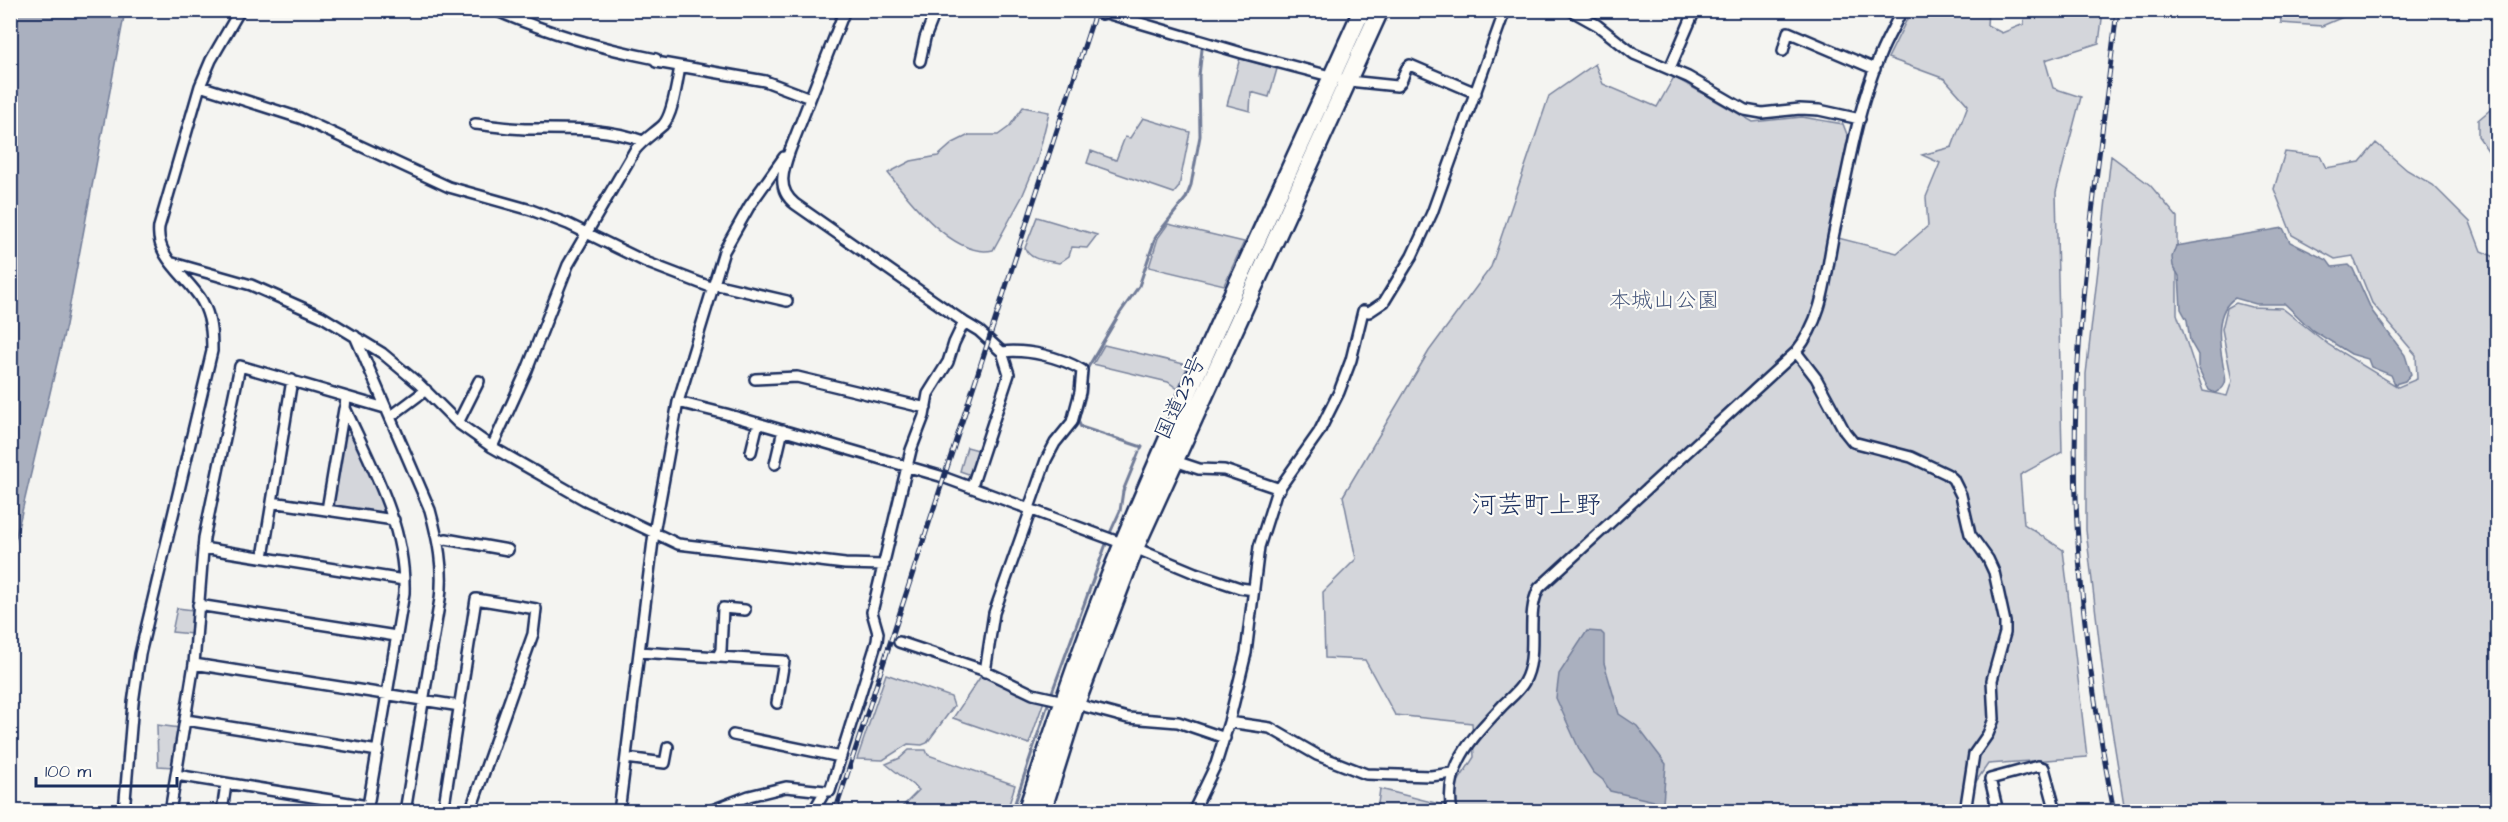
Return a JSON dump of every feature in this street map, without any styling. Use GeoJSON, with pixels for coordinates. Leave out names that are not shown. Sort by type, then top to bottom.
{"type":"FeatureCollection","features":[{"type":"Feature","properties":{"kind":"highway","name":"国道23号"},"geometry":{"type":"LineString","coordinates":[[1026,812],[1183,406],[1362,10]]}},
{"type":"Feature","properties":{"kind":"highway","name":"国道23号"},"geometry":{"type":"LineString","coordinates":[[1129,546],[1175,461],[1380,10]]}},
{"type":"Feature","properties":{"kind":"highway","name":"国道23号"},"geometry":{"type":"LineString","coordinates":[[1042,812],[1070,702]]}},
{"type":"Feature","properties":{"kind":"street"},"geometry":{"type":"LineString","coordinates":[[124,812],[133,703],[140,654],[152,594],[212,351],[210,320],[203,303],[161,248],[159,227],[200,86],[211,60],[240,10]]}},
{"type":"Feature","properties":{"kind":"street"},"geometry":{"type":"LineString","coordinates":[[495,10],[527,24],[571,38],[680,67],[765,81],[810,98]]}},
{"type":"Feature","properties":{"kind":"street"},"geometry":{"type":"LineString","coordinates":[[845,10],[790,150],[782,173],[782,185],[789,199],[979,331],[1002,352],[1009,374],[972,486]]}},
{"type":"Feature","properties":{"kind":"street"},"geometry":{"type":"LineString","coordinates":[[920,61],[925,38],[936,10]]}},
{"type":"Feature","properties":{"kind":"street"},"geometry":{"type":"LineString","coordinates":[[1088,10],[1106,13],[1349,81],[1396,86],[1402,82],[1406,68],[1410,65],[1476,93]]}},
{"type":"Feature","properties":{"kind":"street"},"geometry":{"type":"LineString","coordinates":[[1193,812],[1216,764],[1225,738],[1246,653],[1259,547],[1276,493],[1319,432],[1339,392],[1351,360],[1363,311],[1369,312],[1382,304],[1412,256],[1432,213],[1505,10]]}},
{"type":"Feature","properties":{"kind":"street"},"geometry":{"type":"LineString","coordinates":[[1570,10],[1597,25],[1634,54],[1670,68],[1727,102],[1750,112],[1819,110],[1860,119]]}},
{"type":"Feature","properties":{"kind":"street"},"geometry":{"type":"LineString","coordinates":[[1670,68],[1695,10]]}},
{"type":"Feature","properties":{"kind":"street"},"geometry":{"type":"LineString","coordinates":[[1452,812],[1450,797],[1452,773],[1471,740],[1525,681],[1530,663],[1532,606],[1539,588],[1796,352],[1814,325],[1821,305],[1832,241],[1860,119],[1875,69],[1902,10]]}},
{"type":"Feature","properties":{"kind":"street"},"geometry":{"type":"LineString","coordinates":[[1783,51],[1788,32],[1875,69]]}},
{"type":"Feature","properties":{"kind":"street"},"geometry":{"type":"LineString","coordinates":[[492,447],[534,352],[559,284],[635,150],[664,124],[680,67]]}},
{"type":"Feature","properties":{"kind":"street"},"geometry":{"type":"LineString","coordinates":[[200,86],[300,118],[449,187],[531,210],[588,233],[648,264],[713,286],[787,301]]}},
{"type":"Feature","properties":{"kind":"street"},"geometry":{"type":"LineString","coordinates":[[475,124],[533,129],[576,128],[631,136],[643,141]]}},
{"type":"Feature","properties":{"kind":"street"},"geometry":{"type":"LineString","coordinates":[[619,812],[654,533],[678,402],[713,286],[732,234],[790,150]]}},
{"type":"Feature","properties":{"kind":"street"},"geometry":{"type":"LineString","coordinates":[[172,263],[251,285],[321,316],[382,353],[426,390],[458,423],[492,447],[585,500],[678,544],[845,564],[884,565]]}},
{"type":"Feature","properties":{"kind":"street"},"geometry":{"type":"LineString","coordinates":[[707,812],[749,796],[786,787],[830,791],[877,641],[878,633],[872,612],[906,466],[926,408],[928,394],[948,362],[964,322]]}},
{"type":"Feature","properties":{"kind":"street"},"geometry":{"type":"LineString","coordinates":[[354,335],[430,510],[438,541],[441,587],[405,812]]}},
{"type":"Feature","properties":{"kind":"street"},"geometry":{"type":"LineString","coordinates":[[985,672],[994,613],[1046,460],[1055,443],[1072,422],[1080,392],[1082,370],[1068,361],[1020,352],[1002,352]]}},
{"type":"Feature","properties":{"kind":"street"},"geometry":{"type":"LineString","coordinates":[[1796,352],[1816,378],[1845,432],[1853,442],[1911,457],[1942,471],[1953,479],[1961,495],[1970,534],[1994,572],[2005,622],[2005,633],[1992,680],[1994,719],[1988,734],[1974,754],[1967,787],[1965,812]]}},
{"type":"Feature","properties":{"kind":"street"},"geometry":{"type":"LineString","coordinates":[[170,812],[194,664],[203,548],[240,366],[385,408]]}},
{"type":"Feature","properties":{"kind":"street"},"geometry":{"type":"LineString","coordinates":[[755,379],[797,377],[926,408]]}},
{"type":"Feature","properties":{"kind":"street"},"geometry":{"type":"LineString","coordinates":[[263,557],[291,380]]}},
{"type":"Feature","properties":{"kind":"street"},"geometry":{"type":"LineString","coordinates":[[458,423],[479,381]]}},
{"type":"Feature","properties":{"kind":"street"},"geometry":{"type":"LineString","coordinates":[[390,417],[426,390]]}},
{"type":"Feature","properties":{"kind":"street"},"geometry":{"type":"LineString","coordinates":[[327,510],[346,397]]}},
{"type":"Feature","properties":{"kind":"street"},"geometry":{"type":"LineString","coordinates":[[678,402],[783,430],[972,486],[1212,579],[1254,590]]}},
{"type":"Feature","properties":{"kind":"street"},"geometry":{"type":"LineString","coordinates":[[176,775],[368,809],[404,580],[402,546],[394,520],[345,408]]}},
{"type":"Feature","properties":{"kind":"street"},"geometry":{"type":"LineString","coordinates":[[751,452],[758,423]]}},
{"type":"Feature","properties":{"kind":"street"},"geometry":{"type":"LineString","coordinates":[[775,464],[783,430]]}},
{"type":"Feature","properties":{"kind":"street"},"geometry":{"type":"LineString","coordinates":[[1175,461],[1199,469],[1224,470],[1280,489]]}},
{"type":"Feature","properties":{"kind":"street"},"geometry":{"type":"LineString","coordinates":[[273,502],[394,520]]}},
{"type":"Feature","properties":{"kind":"street"},"geometry":{"type":"LineString","coordinates":[[438,541],[446,539],[508,550]]}},
{"type":"Feature","properties":{"kind":"street"},"geometry":{"type":"LineString","coordinates":[[203,548],[404,580]]}},
{"type":"Feature","properties":{"kind":"street"},"geometry":{"type":"LineString","coordinates":[[476,599],[536,609],[533,634],[469,812],[443,810],[476,599]]}},
{"type":"Feature","properties":{"kind":"street"},"geometry":{"type":"LineString","coordinates":[[198,605],[396,636]]}},
{"type":"Feature","properties":{"kind":"street"},"geometry":{"type":"LineString","coordinates":[[718,656],[721,650],[723,608],[745,610]]}},
{"type":"Feature","properties":{"kind":"street"},"geometry":{"type":"LineString","coordinates":[[899,642],[985,672],[1033,694],[1128,718],[1179,722],[1225,738]]}},
{"type":"Feature","properties":{"kind":"street"},"geometry":{"type":"LineString","coordinates":[[639,652],[784,661],[777,703]]}},
{"type":"Feature","properties":{"kind":"street"},"geometry":{"type":"LineString","coordinates":[[194,664],[460,706]]}},
{"type":"Feature","properties":{"kind":"street"},"geometry":{"type":"LineString","coordinates":[[186,720],[378,751]]}},
{"type":"Feature","properties":{"kind":"street"},"geometry":{"type":"LineString","coordinates":[[1229,722],[1270,728],[1317,755],[1366,774],[1431,776],[1452,773]]}},
{"type":"Feature","properties":{"kind":"street"},"geometry":{"type":"LineString","coordinates":[[733,735],[840,758]]}},
{"type":"Feature","properties":{"kind":"street"},"geometry":{"type":"LineString","coordinates":[[626,758],[665,763],[668,747]]}},
{"type":"Feature","properties":{"kind":"street"},"geometry":{"type":"LineString","coordinates":[[1998,812],[1990,779],[2038,766],[2044,768],[2048,775],[2056,812]]}},
{"type":"Feature","properties":{"kind":"street"},"geometry":{"type":"LineString","coordinates":[[222,812],[226,784]]}},
{"type":"Feature","properties":{"kind":"street"},"geometry":{"type":"LineString","coordinates":[[813,812],[825,791]]}},
{"type":"Feature","properties":{"kind":"green space"},"geometry":{"type":"Polygon","coordinates":[[[2280,10],[2357,11],[2322,26],[2281,23],[2280,10]]]}},
{"type":"Feature","properties":{"kind":"green space","name":"本城山公園"},"geometry":{"type":"Polygon","coordinates":[[[1911,11],[1988,11],[1987,25],[2002,33],[2024,24],[2025,11],[2103,11],[2099,43],[2045,60],[2053,88],[2081,97],[2056,192],[2062,452],[2020,475],[2024,524],[2063,550],[2087,757],[1988,764],[1956,811],[1377,811],[1380,789],[1443,805],[1474,757],[1472,723],[1395,715],[1365,660],[1325,658],[1323,592],[1356,559],[1343,496],[1429,351],[1491,267],[1549,96],[1595,64],[1603,84],[1657,107],[1674,77],[1753,122],[1802,117],[1843,124],[1848,137],[1830,236],[1897,253],[1928,226],[1926,197],[1940,163],[1922,155],[1952,147],[1968,105],[1945,79],[1888,58],[1911,11]]]}},
{"type":"Feature","properties":{"kind":"green space"},"geometry":{"type":"Polygon","coordinates":[[[1240,58],[1277,69],[1269,97],[1251,92],[1250,111],[1227,105],[1240,58]]]}},
{"type":"Feature","properties":{"kind":"green space"},"geometry":{"type":"Polygon","coordinates":[[[2497,104],[2497,164],[2478,136],[2478,120],[2497,104]]]}},
{"type":"Feature","properties":{"kind":"green space"},"geometry":{"type":"Polygon","coordinates":[[[1023,107],[1049,112],[1037,161],[1022,197],[993,250],[978,250],[963,246],[948,237],[920,212],[888,173],[911,161],[938,156],[953,143],[969,135],[998,135],[1009,127],[1023,107]]]}},
{"type":"Feature","properties":{"kind":"green space"},"geometry":{"type":"Polygon","coordinates":[[[1143,118],[1190,132],[1179,187],[1174,193],[1087,163],[1091,151],[1116,160],[1125,137],[1130,138],[1143,118]]]}},
{"type":"Feature","properties":{"kind":"green space"},"geometry":{"type":"Polygon","coordinates":[[[2376,143],[2407,170],[2433,185],[2470,222],[2481,251],[2497,258],[2497,811],[2125,811],[2103,674],[2086,530],[2086,374],[2111,156],[2150,185],[2177,217],[2177,314],[2203,391],[2227,396],[2232,381],[2222,329],[2227,308],[2236,303],[2251,307],[2282,308],[2329,345],[2398,387],[2417,379],[2416,355],[2372,303],[2353,256],[2335,259],[2292,235],[2274,189],[2285,152],[2320,156],[2326,168],[2360,162],[2376,143]]]}},
{"type":"Feature","properties":{"kind":"green space"},"geometry":{"type":"Polygon","coordinates":[[[1037,217],[1097,235],[1087,248],[1072,247],[1069,256],[1059,263],[1039,259],[1027,252],[1025,248],[1037,217]]]}},
{"type":"Feature","properties":{"kind":"green space"},"geometry":{"type":"Polygon","coordinates":[[[1168,224],[1244,242],[1224,285],[1149,267],[1158,238],[1168,224]]]}},
{"type":"Feature","properties":{"kind":"green space"},"geometry":{"type":"Polygon","coordinates":[[[1104,345],[1188,365],[1178,389],[1168,382],[1093,364],[1104,345]]]}},
{"type":"Feature","properties":{"kind":"green space"},"geometry":{"type":"Polygon","coordinates":[[[352,434],[385,509],[380,514],[337,508],[333,502],[344,435],[352,434]]]}},
{"type":"Feature","properties":{"kind":"green space"},"geometry":{"type":"Polygon","coordinates":[[[967,447],[982,451],[974,476],[960,471],[967,447]]]}},
{"type":"Feature","properties":{"kind":"green space"},"geometry":{"type":"Polygon","coordinates":[[[177,608],[193,610],[192,634],[172,632],[177,608]]]}},
{"type":"Feature","properties":{"kind":"green space"},"geometry":{"type":"Polygon","coordinates":[[[983,673],[1045,698],[1029,744],[953,718],[983,673]]]}},
{"type":"Feature","properties":{"kind":"green space"},"geometry":{"type":"Polygon","coordinates":[[[886,674],[951,697],[954,706],[927,743],[908,744],[883,760],[857,759],[886,674]]]}},
{"type":"Feature","properties":{"kind":"green space"},"geometry":{"type":"Polygon","coordinates":[[[157,725],[180,728],[174,767],[158,766],[157,725]]]}},
{"type":"Feature","properties":{"kind":"green space"},"geometry":{"type":"Polygon","coordinates":[[[909,750],[926,750],[928,755],[1015,785],[1007,811],[898,811],[919,790],[886,764],[900,758],[909,750]]]}},
{"type":"Feature","properties":{"kind":"water"},"geometry":{"type":"Polygon","coordinates":[[[11,10],[125,11],[66,325],[11,558],[11,10]]]}},
{"type":"Feature","properties":{"kind":"water"},"geometry":{"type":"Polygon","coordinates":[[[2283,228],[2290,242],[2327,260],[2332,267],[2349,265],[2353,269],[2372,311],[2405,355],[2411,374],[2405,381],[2395,384],[2391,375],[2371,367],[2368,359],[2351,354],[2312,330],[2285,304],[2256,304],[2235,298],[2224,311],[2220,328],[2220,347],[2226,381],[2215,393],[2209,390],[2198,367],[2198,355],[2190,341],[2187,320],[2181,309],[2179,276],[2173,266],[2172,257],[2176,246],[2283,228]]]}},
{"type":"Feature","properties":{"kind":"water"},"geometry":{"type":"Polygon","coordinates":[[[1587,631],[1601,632],[1604,635],[1604,663],[1619,714],[1637,726],[1666,764],[1663,803],[1610,791],[1603,780],[1593,772],[1580,751],[1556,698],[1559,674],[1587,631]]]}},
{"type":"Feature","properties":{"kind":"waterway"},"geometry":{"type":"LineString","coordinates":[[1141,449],[1142,447],[1081,427],[1078,421],[1086,393],[1087,369],[1139,286],[1156,236],[1186,198],[1191,185],[1200,136],[1199,76],[1202,49]]}},
{"type":"Feature","properties":{"kind":"waterway"},"geometry":{"type":"LineString","coordinates":[[1110,533],[1120,511],[1123,491],[1139,452]]}},
{"type":"Feature","properties":{"kind":"waterway"},"geometry":{"type":"LineString","coordinates":[[1051,695],[1106,544]]}},
{"type":"Feature","properties":{"kind":"waterway"},"geometry":{"type":"LineString","coordinates":[[1012,812],[1049,701]]}},
{"type":"Feature","properties":{"kind":"railway"},"geometry":{"type":"LineString","coordinates":[[835,812],[1096,10]]}},
{"type":"Feature","properties":{"kind":"railway"},"geometry":{"type":"LineString","coordinates":[[2114,812],[2096,710],[2083,608],[2075,454],[2082,304],[2117,10]]}},
{"type":"Feature","properties":{"kind":"district","name":"河芸町上野"},"geometry":{"type":"Point","coordinates":[1536,504]}}]}
